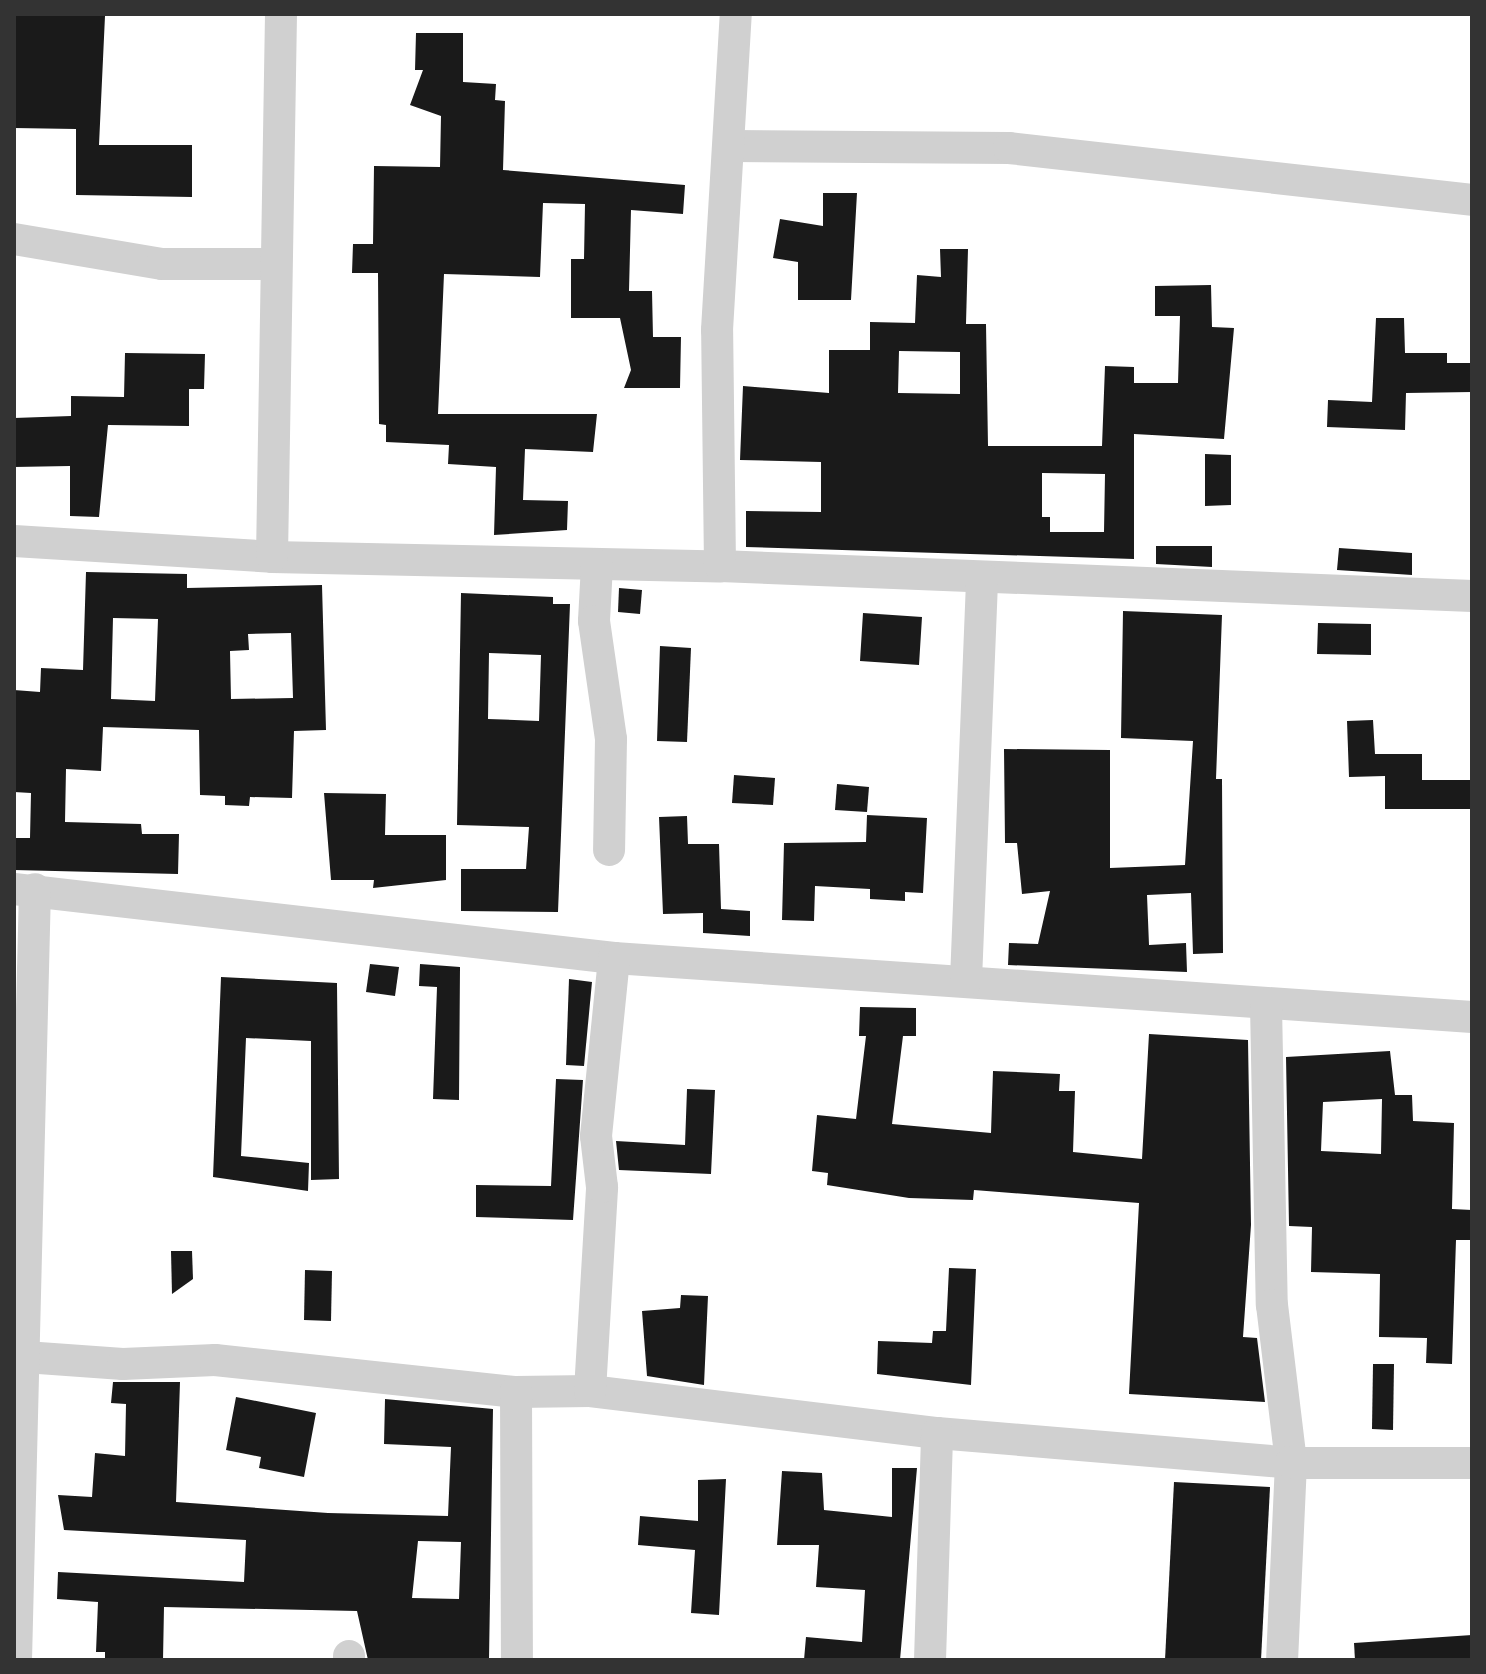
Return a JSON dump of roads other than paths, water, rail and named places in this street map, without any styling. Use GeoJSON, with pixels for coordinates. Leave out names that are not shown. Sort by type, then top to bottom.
{"type":"FeatureCollection","features":[{"type":"Feature","properties":{"kind":"street"},"geometry":{"type":"LineString","coordinates":[[272,557],[274,264],[281,14]]}},
{"type":"Feature","properties":{"kind":"street"},"geometry":{"type":"LineString","coordinates":[[720,566],[717,330],[731,146],[736,14]]}},
{"type":"Feature","properties":{"kind":"street"},"geometry":{"type":"LineString","coordinates":[[731,146],[1009,148],[1472,200]]}},
{"type":"Feature","properties":{"kind":"street"},"geometry":{"type":"LineString","coordinates":[[14,239],[162,264],[274,264]]}},
{"type":"Feature","properties":{"kind":"street"},"geometry":{"type":"LineString","coordinates":[[14,541],[272,557],[720,566],[1472,596]]}},
{"type":"Feature","properties":{"kind":"street"},"geometry":{"type":"LineString","coordinates":[[597,565],[594,621],[611,739],[609,850]]}},
{"type":"Feature","properties":{"kind":"street"},"geometry":{"type":"LineString","coordinates":[[966,980],[982,578]]}},
{"type":"Feature","properties":{"kind":"street"},"geometry":{"type":"LineString","coordinates":[[16,1660],[25,1357],[25,889],[614,958],[1472,1017]]}},
{"type":"Feature","properties":{"kind":"street"},"geometry":{"type":"LineString","coordinates":[[590,1391],[602,1187],[596,1136],[614,958]]}},
{"type":"Feature","properties":{"kind":"street"},"geometry":{"type":"LineString","coordinates":[[1266,1005],[1272,1305],[1291,1463],[1282,1660]]}},
{"type":"Feature","properties":{"kind":"street"},"geometry":{"type":"LineString","coordinates":[[25,1357],[123,1364],[215,1360],[516,1392],[590,1391],[937,1433],[1291,1463],[1472,1463]]}},
{"type":"Feature","properties":{"kind":"street"},"geometry":{"type":"LineString","coordinates":[[516,1392],[517,1660]]}},
{"type":"Feature","properties":{"kind":"street"},"geometry":{"type":"LineString","coordinates":[[930,1660],[937,1433]]}}]}
